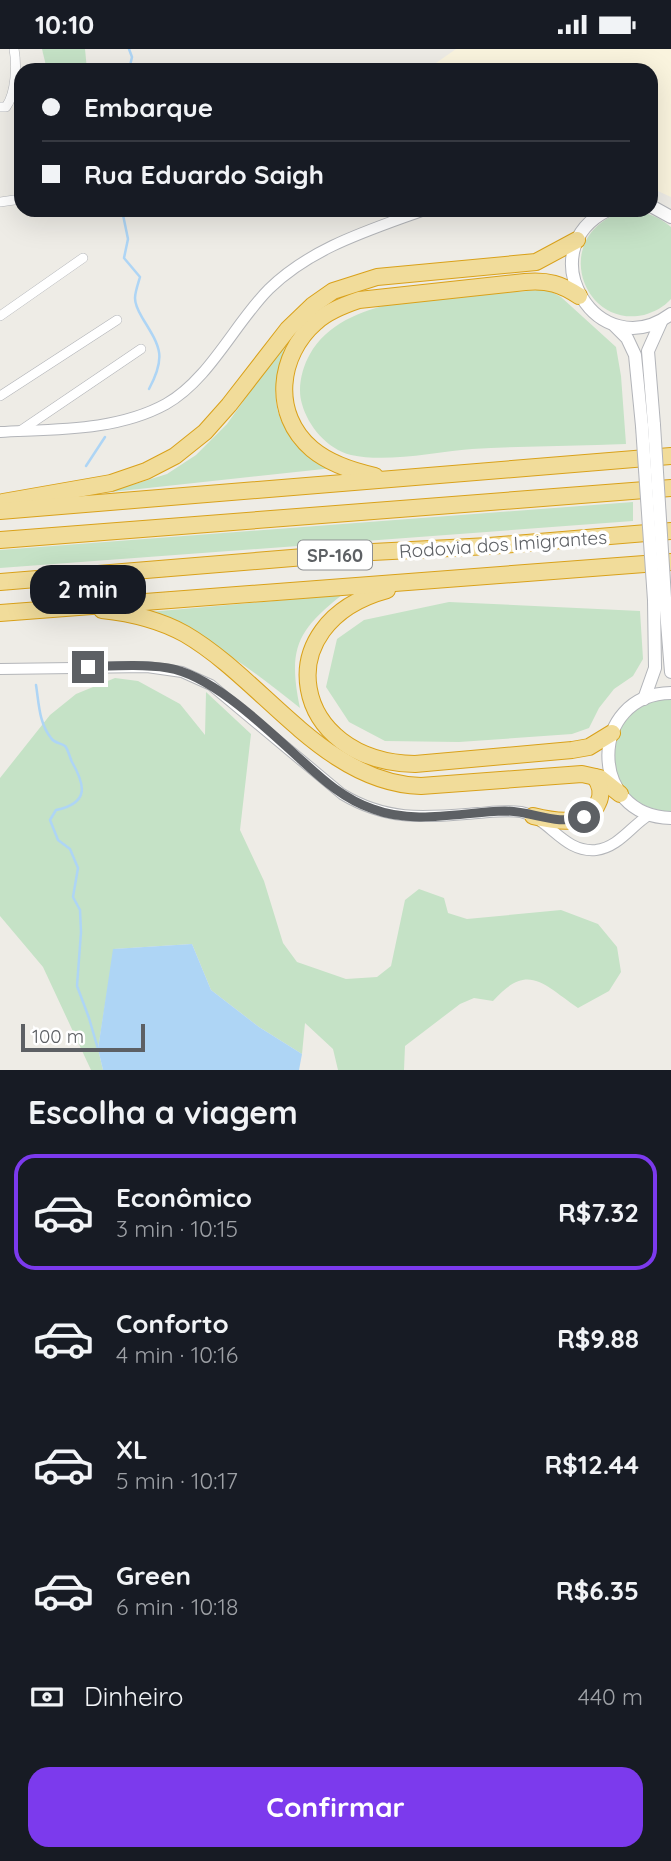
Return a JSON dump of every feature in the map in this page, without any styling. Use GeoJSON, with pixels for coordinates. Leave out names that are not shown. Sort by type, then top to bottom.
{"type":"FeatureCollection","features":[{"type":"Feature","properties":{"kind":"highway"},"geometry":{"type":"LineString","coordinates":[[0,502],[111,483],[146,471],[176,456],[205,432],[229,405],[288,329],[332,291],[377,277],[528,264],[552,255],[578,240]]}},
{"type":"Feature","properties":{"kind":"highway"},"geometry":{"type":"LineString","coordinates":[[391,479],[342,467],[310,447],[296,431],[287,411],[283,392],[284,373],[290,355],[301,337],[317,321],[338,307],[359,300],[526,282],[552,282],[563,285],[579,296]]}},
{"type":"Feature","properties":{"kind":"highway"},"geometry":{"type":"LineString","coordinates":[[0,511],[671,456]]}},
{"type":"Feature","properties":{"kind":"highway","name":"SP-160"},"geometry":{"type":"LineString","coordinates":[[0,540],[671,488]]}},
{"type":"Feature","properties":{"kind":"highway","name":"Rodovia dos Imigrantes"},"geometry":{"type":"LineString","coordinates":[[0,582],[353,553],[489,547],[671,531]]}},
{"type":"Feature","properties":{"kind":"highway"},"geometry":{"type":"LineString","coordinates":[[0,613],[671,562]]}},
{"type":"Feature","properties":{"kind":"highway"},"geometry":{"type":"LineString","coordinates":[[420,581],[369,595],[347,606],[327,625],[315,642],[309,664],[309,692],[315,713],[328,731],[348,747],[372,758],[415,764],[572,750],[589,747],[612,733]]}},
{"type":"Feature","properties":{"kind":"highway"},"geometry":{"type":"LineString","coordinates":[[72,606],[139,617],[186,635],[243,677],[329,753],[352,768],[377,779],[421,786],[582,774],[595,776],[620,794]]}},
{"type":"Feature","properties":{"kind":"highway"},"geometry":{"type":"LineString","coordinates":[[533,816],[563,821],[589,815],[600,797],[600,784],[595,776]]}},
{"type":"Feature","properties":{"kind":"main road"},"geometry":{"type":"LineString","coordinates":[[597,217],[586,226],[578,240],[572,258],[573,278],[579,296],[594,314],[615,325],[627,338],[635,355],[648,425]]}},
{"type":"Feature","properties":{"kind":"main road"},"geometry":{"type":"LineString","coordinates":[[615,325],[638,328],[666,318]]}},
{"type":"Feature","properties":{"kind":"main road"},"geometry":{"type":"LineString","coordinates":[[666,318],[650,342],[648,351],[648,425],[659,599],[671,672]]}},
{"type":"Feature","properties":{"kind":"main road"},"geometry":{"type":"LineString","coordinates":[[644,699],[655,668],[659,599]]}},
{"type":"Feature","properties":{"kind":"main road"},"geometry":{"type":"LineString","coordinates":[[671,693],[644,699],[624,713],[612,733],[608,748],[612,780],[620,794],[632,806],[649,815],[671,818]]}},
{"type":"Feature","properties":{"kind":"street"},"geometry":{"type":"LineString","coordinates":[[3,107],[10,101],[14,78]]}},
{"type":"Feature","properties":{"kind":"street"},"geometry":{"type":"LineString","coordinates":[[0,432],[104,425],[129,420],[169,403],[188,387],[270,289],[292,271],[345,239],[406,217]]}},
{"type":"Feature","properties":{"kind":"street"},"geometry":{"type":"LineString","coordinates":[[0,316],[83,258]]}},
{"type":"Feature","properties":{"kind":"street"},"geometry":{"type":"LineString","coordinates":[[0,396],[117,320]]}},
{"type":"Feature","properties":{"kind":"street"},"geometry":{"type":"LineString","coordinates":[[20,431],[141,349]]}},
{"type":"Feature","properties":{"kind":"street"},"geometry":{"type":"LineString","coordinates":[[0,669],[126,666],[168,668],[183,672],[211,685],[331,786],[365,806],[384,813],[408,817],[507,811],[523,813],[533,816],[564,841],[592,850],[610,846],[620,840],[649,815]]}},
{"type":"Feature","properties":{"kind":"street"},"geometry":{"type":"LineString","coordinates":[[632,806],[632,828]]}},
{"type":"Feature","properties":{"kind":"shaded area"},"geometry":{"type":"Polygon","coordinates":[[[456,49],[671,49],[671,197],[658,191],[658,63],[436,63],[456,49]]]}},
{"type":"Feature","properties":{"kind":"green space"},"geometry":{"type":"Polygon","coordinates":[[[42,49],[85,49],[86,63],[45,63],[42,49]]]}},
{"type":"Feature","properties":{"kind":"green space"},"geometry":{"type":"Polygon","coordinates":[[[613,217],[656,217],[671,227],[671,299],[659,309],[644,315],[622,315],[603,307],[590,293],[582,275],[581,256],[588,237],[604,221],[613,217]]]}},
{"type":"Feature","properties":{"kind":"green space"},"geometry":{"type":"Polygon","coordinates":[[[546,289],[561,297],[616,347],[626,444],[491,448],[395,457],[365,457],[334,448],[309,420],[300,391],[307,360],[329,332],[354,316],[417,299],[546,289]]]}},
{"type":"Feature","properties":{"kind":"green space"},"geometry":{"type":"Polygon","coordinates":[[[289,337],[276,386],[282,422],[293,438],[333,468],[93,494],[167,474],[196,455],[227,424],[289,337]]]}},
{"type":"Feature","properties":{"kind":"green space"},"geometry":{"type":"Polygon","coordinates":[[[633,502],[633,521],[0,568],[0,550],[633,502]]]}},
{"type":"Feature","properties":{"kind":"green space"},"geometry":{"type":"Polygon","coordinates":[[[342,595],[314,620],[299,643],[295,671],[300,708],[228,654],[149,612],[342,595]]]}},
{"type":"Feature","properties":{"kind":"green space"},"geometry":{"type":"Polygon","coordinates":[[[449,602],[640,611],[643,659],[633,676],[614,689],[599,708],[589,728],[572,734],[459,742],[385,741],[349,722],[326,687],[337,639],[364,620],[449,602]]]}},
{"type":"Feature","properties":{"kind":"green space"},"geometry":{"type":"Polygon","coordinates":[[[115,678],[138,681],[180,704],[205,735],[206,692],[251,734],[240,830],[264,881],[283,943],[297,962],[346,979],[377,977],[391,966],[405,900],[419,889],[444,898],[448,913],[467,919],[561,910],[598,924],[617,947],[621,972],[609,991],[578,1008],[536,981],[516,982],[493,1001],[474,998],[460,1004],[405,1046],[404,1070],[338,1070],[333,1049],[305,1023],[302,1054],[259,1027],[211,990],[192,944],[114,949],[98,1049],[103,1070],[91,1070],[43,967],[0,916],[0,778],[50,715],[76,694],[115,678]]]}},
{"type":"Feature","properties":{"kind":"green space"},"geometry":{"type":"Polygon","coordinates":[[[657,700],[671,700],[671,812],[654,809],[630,796],[618,782],[614,769],[616,741],[621,725],[639,708],[657,700]]]}},
{"type":"Feature","properties":{"kind":"water"},"geometry":{"type":"Polygon","coordinates":[[[192,944],[211,990],[259,1027],[302,1054],[299,1070],[103,1070],[98,1049],[113,949],[192,944]]]}},
{"type":"Feature","properties":{"kind":"waterway"},"geometry":{"type":"LineString","coordinates":[[129,49],[131,63]]}},
{"type":"Feature","properties":{"kind":"waterway"},"geometry":{"type":"LineString","coordinates":[[123,217],[128,239],[124,258],[140,277],[135,293],[136,304],[159,353],[158,369],[149,389]]}},
{"type":"Feature","properties":{"kind":"waterway"},"geometry":{"type":"LineString","coordinates":[[86,466],[105,437]]}},
{"type":"Feature","properties":{"kind":"waterway"},"geometry":{"type":"LineString","coordinates":[[36,685],[44,726],[52,740],[66,747],[82,785],[82,792],[75,803],[56,810],[50,820],[58,840],[70,849],[78,868],[73,897],[80,910],[81,932],[77,986],[98,1049]]}},
{"type":"Feature","properties":{"kind":"route"},"geometry":{"type":"LineString","coordinates":[[88,667],[168,668],[203,680],[272,734],[331,786],[353,801],[374,810],[408,817],[513,811],[555,821],[584,817]]}}]}
